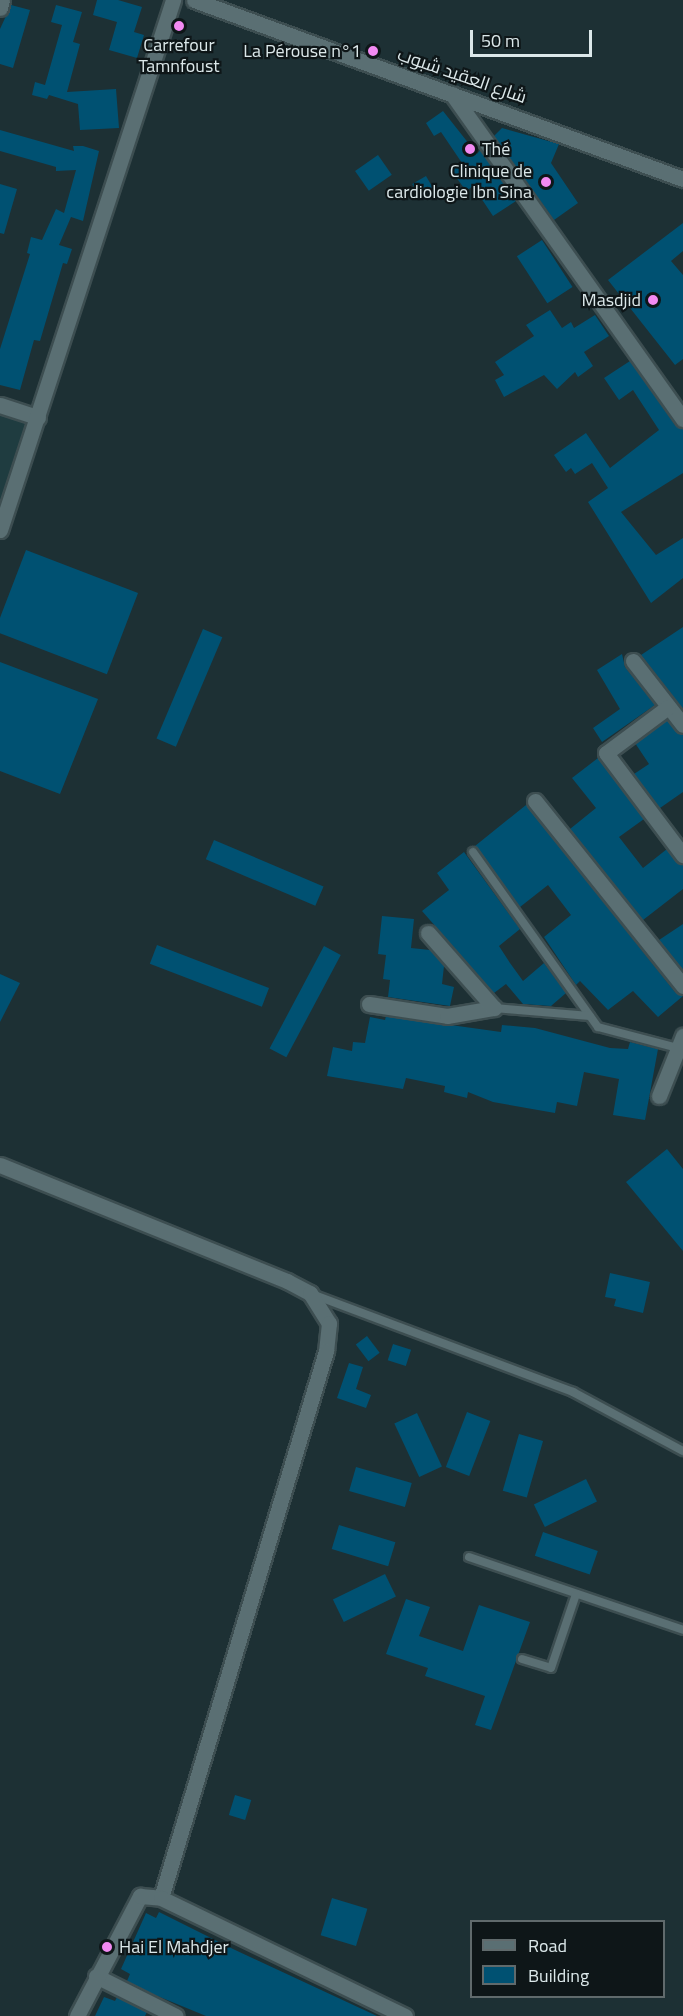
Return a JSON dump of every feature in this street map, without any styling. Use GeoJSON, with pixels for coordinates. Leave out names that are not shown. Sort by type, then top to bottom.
{"type":"FeatureCollection","features":[{"type":"Feature","properties":{"kind":"street"},"geometry":{"type":"LineString","coordinates":[[0,8],[3,0]]}},
{"type":"Feature","properties":{"kind":"street"},"geometry":{"type":"LineString","coordinates":[[0,530],[173,0]]}},
{"type":"Feature","properties":{"kind":"street","name":"شارع العقيد شبوب"},"geometry":{"type":"LineString","coordinates":[[194,0],[683,179]]}},
{"type":"Feature","properties":{"kind":"street"},"geometry":{"type":"LineString","coordinates":[[452,94],[683,419]]}},
{"type":"Feature","properties":{"kind":"street"},"geometry":{"type":"LineString","coordinates":[[0,405],[38,417]]}},
{"type":"Feature","properties":{"kind":"street"},"geometry":{"type":"LineString","coordinates":[[633,661],[683,724]]}},
{"type":"Feature","properties":{"kind":"street"},"geometry":{"type":"LineString","coordinates":[[668,707],[606,753],[683,855]]}},
{"type":"Feature","properties":{"kind":"street"},"geometry":{"type":"LineString","coordinates":[[535,801],[683,986]]}},
{"type":"Feature","properties":{"kind":"street"},"geometry":{"type":"LineString","coordinates":[[428,933],[494,1008]]}},
{"type":"Feature","properties":{"kind":"street"},"geometry":{"type":"LineString","coordinates":[[369,1004],[447,1016],[494,1008]]}},
{"type":"Feature","properties":{"kind":"street"},"geometry":{"type":"LineString","coordinates":[[659,1096],[681,1042]]}},
{"type":"Feature","properties":{"kind":"street"},"geometry":{"type":"LineString","coordinates":[[0,1165],[310,1293],[329,1323],[326,1351],[161,1898]]}},
{"type":"Feature","properties":{"kind":"street"},"geometry":{"type":"LineString","coordinates":[[77,2016],[140,1896],[161,1898],[405,2016]]}},
{"type":"Feature","properties":{"kind":"street"},"geometry":{"type":"LineString","coordinates":[[96,1976],[176,2016]]}},
{"type":"Feature","properties":{"kind":"lane"},"geometry":{"type":"LineString","coordinates":[[473,852],[598,1028],[681,1042]]}},
{"type":"Feature","properties":{"kind":"lane"},"geometry":{"type":"LineString","coordinates":[[494,1008],[590,1016]]}},
{"type":"Feature","properties":{"kind":"lane"},"geometry":{"type":"LineString","coordinates":[[310,1293],[573,1392],[683,1451]]}},
{"type":"Feature","properties":{"kind":"lane"},"geometry":{"type":"LineString","coordinates":[[469,1557],[683,1630]]}},
{"type":"Feature","properties":{"kind":"lane"},"geometry":{"type":"LineString","coordinates":[[522,1659],[550,1668],[576,1593]]}},
{"type":"Feature","properties":{"kind":"shaded area"},"geometry":{"type":"Polygon","coordinates":[[[0,411],[27,421],[0,503],[0,411]]]}},
{"type":"Feature","properties":{"kind":"building"},"geometry":{"type":"Polygon","coordinates":[[[97,0],[118,0],[142,7],[134,32],[144,35],[137,58],[109,50],[117,22],[93,15],[97,0]]]}},
{"type":"Feature","properties":{"kind":"building"},"geometry":{"type":"Polygon","coordinates":[[[11,5],[30,10],[13,68],[0,64],[0,29],[11,5]]]}},
{"type":"Feature","properties":{"kind":"building"},"geometry":{"type":"Polygon","coordinates":[[[56,5],[82,12],[73,42],[80,44],[67,92],[116,89],[119,128],[80,130],[78,104],[49,95],[47,99],[32,95],[35,82],[45,85],[62,25],[51,22],[56,5]]]}},
{"type":"Feature","properties":{"kind":"building"},"geometry":{"type":"Polygon","coordinates":[[[443,111],[477,154],[480,150],[516,201],[493,216],[473,186],[466,191],[451,170],[462,163],[441,132],[434,136],[426,123],[443,111]]]}},
{"type":"Feature","properties":{"kind":"building","name":"Clinique de cardiologie Ibn Sina"},"geometry":{"type":"Polygon","coordinates":[[[502,128],[559,144],[551,163],[578,203],[554,220],[494,136],[502,128]]]}},
{"type":"Feature","properties":{"kind":"building"},"geometry":{"type":"Polygon","coordinates":[[[0,130],[74,151],[73,146],[83,146],[99,151],[83,221],[71,217],[59,245],[72,249],[67,264],[63,263],[40,341],[34,340],[20,390],[0,385],[0,349],[30,254],[27,253],[31,237],[42,240],[56,209],[64,213],[76,170],[56,171],[56,167],[0,151],[0,130]]]}},
{"type":"Feature","properties":{"kind":"building"},"geometry":{"type":"Polygon","coordinates":[[[378,155],[392,175],[369,191],[355,171],[378,155]]]}},
{"type":"Feature","properties":{"kind":"building"},"geometry":{"type":"Polygon","coordinates":[[[426,176],[433,188],[419,196],[412,184],[426,176]]]}},
{"type":"Feature","properties":{"kind":"building"},"geometry":{"type":"Polygon","coordinates":[[[0,184],[17,189],[4,234],[0,233],[0,184]]]}},
{"type":"Feature","properties":{"kind":"building","name":"Masdjid"},"geometry":{"type":"Polygon","coordinates":[[[683,223],[683,251],[671,261],[683,275],[683,359],[675,365],[608,280],[683,223]]]}},
{"type":"Feature","properties":{"kind":"building"},"geometry":{"type":"Polygon","coordinates":[[[542,240],[572,287],[547,303],[517,256],[542,240]]]}},
{"type":"Feature","properties":{"kind":"building"},"geometry":{"type":"Polygon","coordinates":[[[550,310],[562,328],[571,322],[574,328],[595,315],[609,336],[584,352],[593,366],[578,377],[575,372],[557,389],[544,375],[504,397],[495,380],[504,375],[495,362],[534,336],[526,325],[550,310]]]}},
{"type":"Feature","properties":{"kind":"building"},"geometry":{"type":"Polygon","coordinates":[[[630,361],[675,425],[683,429],[683,473],[621,512],[656,555],[683,538],[683,578],[651,603],[588,502],[608,488],[592,463],[575,474],[571,468],[566,472],[554,455],[586,433],[610,468],[659,430],[633,390],[619,400],[604,378],[630,361]]]}},
{"type":"Feature","properties":{"kind":"building"},"geometry":{"type":"Polygon","coordinates":[[[26,550],[138,593],[107,674],[0,633],[0,618],[26,550]]]}},
{"type":"Feature","properties":{"kind":"building"},"geometry":{"type":"Polygon","coordinates":[[[683,627],[683,709],[641,655],[683,627]]]}},
{"type":"Feature","properties":{"kind":"building"},"geometry":{"type":"Polygon","coordinates":[[[203,629],[222,637],[176,747],[157,739],[203,629]]]}},
{"type":"Feature","properties":{"kind":"building"},"geometry":{"type":"Polygon","coordinates":[[[622,654],[625,667],[655,705],[602,742],[593,728],[620,709],[597,670],[622,654]]]}},
{"type":"Feature","properties":{"kind":"building"},"geometry":{"type":"Polygon","coordinates":[[[0,662],[98,699],[60,794],[0,771],[0,662]]]}},
{"type":"Feature","properties":{"kind":"building"},"geometry":{"type":"Polygon","coordinates":[[[667,720],[683,735],[683,792],[660,808],[634,774],[649,764],[635,743],[667,720]]]}},
{"type":"Feature","properties":{"kind":"building"},"geometry":{"type":"Polygon","coordinates":[[[598,758],[644,819],[619,837],[643,868],[667,849],[683,865],[683,889],[643,920],[570,829],[596,808],[572,778],[598,758]]]}},
{"type":"Feature","properties":{"kind":"building"},"geometry":{"type":"Polygon","coordinates":[[[526,805],[675,992],[683,996],[658,1017],[633,991],[608,1010],[580,981],[576,985],[544,937],[571,915],[548,885],[520,907],[475,846],[526,805]]]}},
{"type":"Feature","properties":{"kind":"building"},"geometry":{"type":"Polygon","coordinates":[[[214,840],[324,886],[315,906],[206,859],[214,840]]]}},
{"type":"Feature","properties":{"kind":"building"},"geometry":{"type":"Polygon","coordinates":[[[464,852],[520,929],[499,946],[523,981],[544,963],[566,993],[551,1006],[523,1004],[506,984],[494,993],[422,911],[449,890],[437,873],[464,852]]]}},
{"type":"Feature","properties":{"kind":"building"},"geometry":{"type":"Polygon","coordinates":[[[382,916],[414,919],[411,948],[430,950],[444,966],[442,984],[454,987],[450,1006],[388,997],[390,980],[383,979],[386,955],[378,954],[382,916]]]}},
{"type":"Feature","properties":{"kind":"building"},"geometry":{"type":"Polygon","coordinates":[[[683,924],[683,970],[659,940],[683,924]]]}},
{"type":"Feature","properties":{"kind":"building"},"geometry":{"type":"Polygon","coordinates":[[[157,945],[269,988],[262,1007],[150,964],[157,945]]]}},
{"type":"Feature","properties":{"kind":"building"},"geometry":{"type":"Polygon","coordinates":[[[324,946],[341,955],[286,1057],[270,1048],[324,946]]]}},
{"type":"Feature","properties":{"kind":"building"},"geometry":{"type":"Polygon","coordinates":[[[0,974],[20,983],[0,1022],[0,974]]]}},
{"type":"Feature","properties":{"kind":"building"},"geometry":{"type":"Polygon","coordinates":[[[386,1016],[501,1032],[502,1025],[535,1028],[610,1048],[628,1049],[630,1042],[658,1049],[645,1120],[613,1115],[619,1079],[584,1072],[577,1106],[557,1102],[555,1113],[493,1102],[468,1092],[467,1098],[444,1092],[445,1086],[406,1078],[403,1089],[327,1076],[333,1047],[352,1051],[353,1042],[365,1043],[370,1017],[385,1020],[386,1016]]]}},
{"type":"Feature","properties":{"kind":"building"},"geometry":{"type":"Polygon","coordinates":[[[667,1149],[683,1169],[683,1251],[626,1182],[667,1149]]]}},
{"type":"Feature","properties":{"kind":"building"},"geometry":{"type":"Polygon","coordinates":[[[610,1273],[650,1282],[643,1313],[614,1306],[616,1299],[605,1297],[610,1273]]]}},
{"type":"Feature","properties":{"kind":"building"},"geometry":{"type":"Polygon","coordinates":[[[367,1336],[380,1353],[368,1361],[356,1344],[367,1336]]]}},
{"type":"Feature","properties":{"kind":"building"},"geometry":{"type":"Polygon","coordinates":[[[393,1344],[411,1350],[406,1366],[388,1360],[393,1344]]]}},
{"type":"Feature","properties":{"kind":"building"},"geometry":{"type":"Polygon","coordinates":[[[349,1363],[363,1367],[356,1389],[371,1395],[366,1408],[337,1398],[349,1363]]]}},
{"type":"Feature","properties":{"kind":"building"},"geometry":{"type":"Polygon","coordinates":[[[467,1412],[490,1421],[469,1476],[446,1467],[467,1412]]]}},
{"type":"Feature","properties":{"kind":"building"},"geometry":{"type":"Polygon","coordinates":[[[417,1413],[442,1466],[419,1477],[394,1424],[417,1413]]]}},
{"type":"Feature","properties":{"kind":"building"},"geometry":{"type":"Polygon","coordinates":[[[519,1434],[543,1441],[527,1498],[503,1491],[519,1434]]]}},
{"type":"Feature","properties":{"kind":"building"},"geometry":{"type":"Polygon","coordinates":[[[356,1467],[412,1483],[405,1507],[349,1491],[356,1467]]]}},
{"type":"Feature","properties":{"kind":"building"},"geometry":{"type":"Polygon","coordinates":[[[586,1479],[597,1501],[545,1527],[534,1504],[586,1479]]]}},
{"type":"Feature","properties":{"kind":"building"},"geometry":{"type":"Polygon","coordinates":[[[339,1525],[395,1542],[388,1566],[332,1549],[339,1525]]]}},
{"type":"Feature","properties":{"kind":"building"},"geometry":{"type":"Polygon","coordinates":[[[543,1532],[598,1551],[590,1575],[535,1556],[543,1532]]]}},
{"type":"Feature","properties":{"kind":"building"},"geometry":{"type":"Polygon","coordinates":[[[385,1574],[396,1596],[344,1622],[333,1599],[385,1574]]]}},
{"type":"Feature","properties":{"kind":"building"},"geometry":{"type":"Polygon","coordinates":[[[406,1599],[430,1607],[419,1636],[463,1651],[479,1605],[530,1622],[491,1730],[475,1725],[485,1696],[425,1676],[428,1668],[386,1654],[406,1599]]]}},
{"type":"Feature","properties":{"kind":"building"},"geometry":{"type":"Polygon","coordinates":[[[235,1795],[251,1800],[245,1820],[229,1815],[235,1795]]]}},
{"type":"Feature","properties":{"kind":"building"},"geometry":{"type":"Polygon","coordinates":[[[332,1898],[367,1909],[356,1946],[321,1935],[332,1898]]]}},
{"type":"Feature","properties":{"kind":"building"},"geometry":{"type":"Polygon","coordinates":[[[159,1912],[377,2016],[206,2016],[155,1995],[127,1981],[130,1974],[121,1969],[146,1913],[156,1918],[159,1912]]]}},
{"type":"Feature","properties":{"kind":"building"},"geometry":{"type":"Polygon","coordinates":[[[104,1997],[115,2001],[117,1997],[147,2012],[145,2016],[95,2016],[104,1997]]]}},
{"type":"Feature","properties":{"kind":"place","name":"Carrefour Tamnfoust"},"geometry":{"type":"Point","coordinates":[179,26]}},
{"type":"Feature","properties":{"kind":"place","name":"La Pérouse n°1"},"geometry":{"type":"Point","coordinates":[373,51]}},
{"type":"Feature","properties":{"kind":"place","name":"Thé"},"geometry":{"type":"Point","coordinates":[470,149]}},
{"type":"Feature","properties":{"kind":"place","name":"Clinique de cardiologie Ibn Sina"},"geometry":{"type":"Point","coordinates":[546,182]}},
{"type":"Feature","properties":{"kind":"place","name":"Masdjid"},"geometry":{"type":"Point","coordinates":[653,300]}},
{"type":"Feature","properties":{"kind":"place","name":"Hai El Mahdjer"},"geometry":{"type":"Point","coordinates":[107,1947]}}]}
